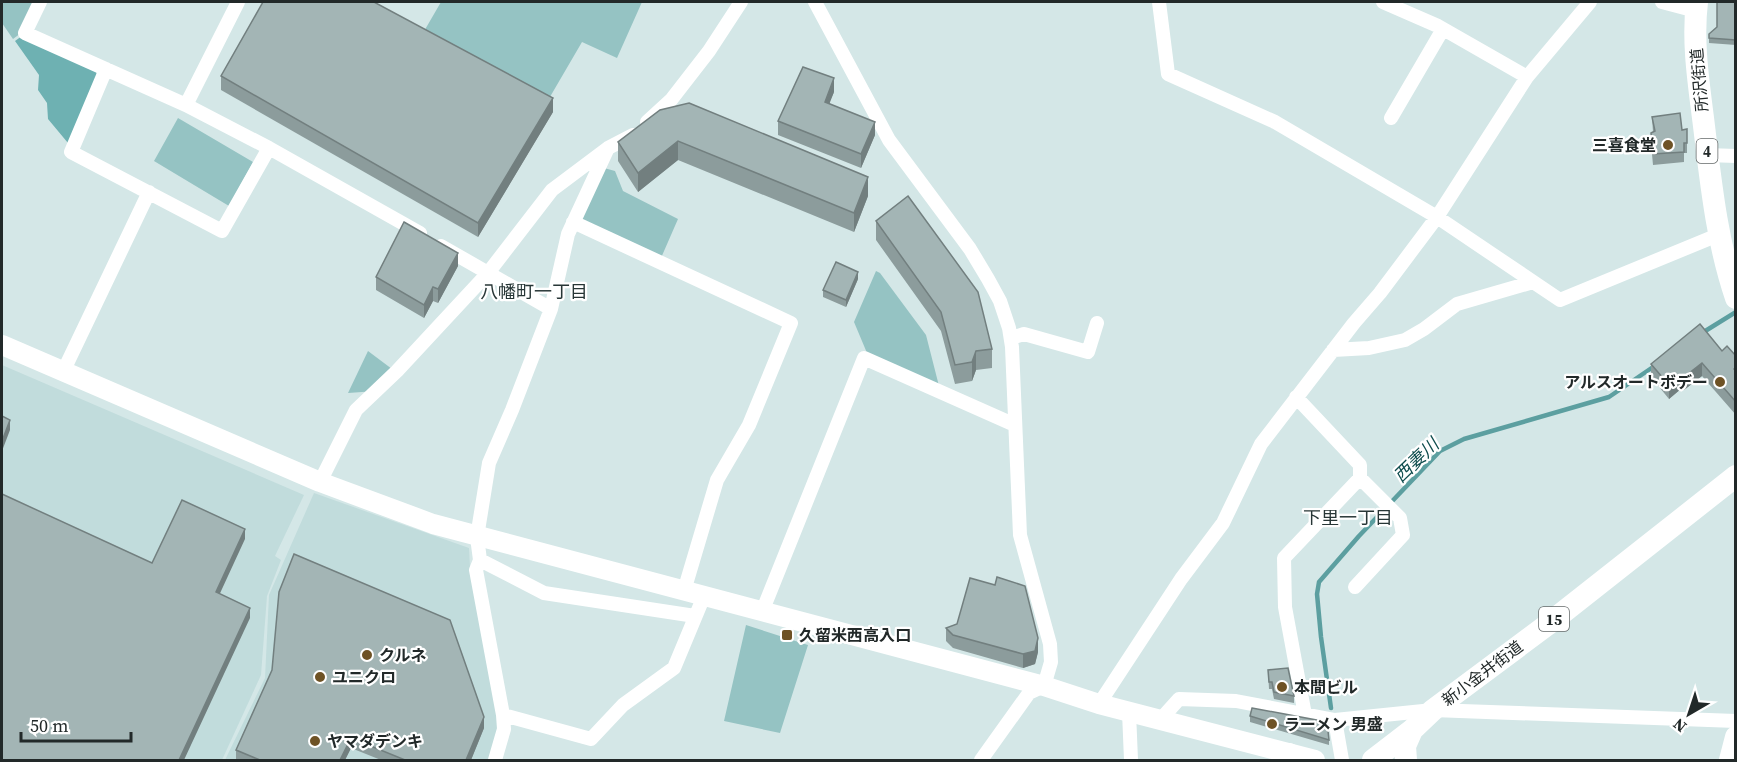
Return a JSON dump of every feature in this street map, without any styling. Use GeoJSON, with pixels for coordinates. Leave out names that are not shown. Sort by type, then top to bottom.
{"type":"FeatureCollection","features":[{"type":"Feature","properties":{"kind":"main road","name":"所沢街道"},"geometry":{"type":"LineString","coordinates":[[1697,6],[1695,55],[1707,155],[1718,235],[1736,298]]}},
{"type":"Feature","properties":{"kind":"main road","name":"新小金井街道"},"geometry":{"type":"LineString","coordinates":[[1373,760],[1412,730],[1433,710],[1736,476]]}},
{"type":"Feature","properties":{"kind":"main road"},"geometry":{"type":"LineString","coordinates":[[1406,760],[1405,746],[1412,730]]}},
{"type":"Feature","properties":{"kind":"main road"},"geometry":{"type":"LineString","coordinates":[[1730,760],[1736,737]]}},
{"type":"Feature","properties":{"kind":"street"},"geometry":{"type":"LineString","coordinates":[[40,2],[24,33],[186,105],[269,148],[368,202],[551,309]]}},
{"type":"Feature","properties":{"kind":"street"},"geometry":{"type":"LineString","coordinates":[[186,105],[238,2]]}},
{"type":"Feature","properties":{"kind":"street"},"geometry":{"type":"LineString","coordinates":[[320,482],[356,410],[488,273],[552,190],[608,148],[633,136],[671,100],[709,51],[741,2]]}},
{"type":"Feature","properties":{"kind":"street"},"geometry":{"type":"LineString","coordinates":[[815,2],[889,140],[970,249],[988,279],[1000,301],[1011,338],[1020,535],[1050,644],[1051,662],[1044,686],[1029,693],[981,760]]}},
{"type":"Feature","properties":{"kind":"street"},"geometry":{"type":"LineString","coordinates":[[1159,2],[1168,74],[1275,122],[1437,217],[1560,300],[1718,235]]}},
{"type":"Feature","properties":{"kind":"street"},"geometry":{"type":"LineString","coordinates":[[1383,2],[1414,8],[1443,29],[1527,77]]}},
{"type":"Feature","properties":{"kind":"street"},"geometry":{"type":"LineString","coordinates":[[1099,704],[1181,579],[1222,523],[1261,444],[1437,217],[1527,77],[1590,2]]}},
{"type":"Feature","properties":{"kind":"street"},"geometry":{"type":"LineString","coordinates":[[1662,2],[1697,6]]}},
{"type":"Feature","properties":{"kind":"street"},"geometry":{"type":"LineString","coordinates":[[1390,118],[1443,29]]}},
{"type":"Feature","properties":{"kind":"street"},"geometry":{"type":"LineString","coordinates":[[106,69],[71,152],[222,231],[269,148]]}},
{"type":"Feature","properties":{"kind":"street"},"geometry":{"type":"LineString","coordinates":[[495,760],[504,729],[503,715],[476,570],[480,560],[477,537],[489,463],[513,410],[551,309],[568,234],[608,148]]}},
{"type":"Feature","properties":{"kind":"street"},"geometry":{"type":"LineString","coordinates":[[1707,155],[1736,156]]}},
{"type":"Feature","properties":{"kind":"street"},"geometry":{"type":"LineString","coordinates":[[63,372],[149,192]]}},
{"type":"Feature","properties":{"kind":"street"},"geometry":{"type":"LineString","coordinates":[[573,222],[791,323],[749,425],[717,480],[684,591]]}},
{"type":"Feature","properties":{"kind":"street"},"geometry":{"type":"LineString","coordinates":[[1333,350],[1369,348],[1405,340],[1457,304],[1533,282]]}},
{"type":"Feature","properties":{"kind":"street"},"geometry":{"type":"LineString","coordinates":[[1011,338],[1024,334],[1088,352],[1097,323]]}},
{"type":"Feature","properties":{"kind":"street"},"geometry":{"type":"LineString","coordinates":[[2,345],[320,482],[418,519],[477,537],[1044,686],[1099,704],[1161,719],[1292,757],[1315,760]]}},
{"type":"Feature","properties":{"kind":"street"},"geometry":{"type":"LineString","coordinates":[[762,612],[864,358],[1015,425]]}},
{"type":"Feature","properties":{"kind":"street"},"geometry":{"type":"LineString","coordinates":[[1296,397],[1360,465],[1360,478],[1284,558],[1285,607],[1305,715]]}},
{"type":"Feature","properties":{"kind":"street"},"geometry":{"type":"LineString","coordinates":[[1355,587],[1403,535],[1400,518],[1360,478]]}},
{"type":"Feature","properties":{"kind":"street"},"geometry":{"type":"LineString","coordinates":[[480,560],[544,593],[695,616]]}},
{"type":"Feature","properties":{"kind":"street"},"geometry":{"type":"LineString","coordinates":[[503,715],[591,739],[623,705],[674,668],[704,596]]}},
{"type":"Feature","properties":{"kind":"street"},"geometry":{"type":"LineString","coordinates":[[1161,719],[1179,699],[1236,701],[1335,720],[1433,710],[1736,721]]}},
{"type":"Feature","properties":{"kind":"street"},"geometry":{"type":"LineString","coordinates":[[1129,712],[1131,760]]}},
{"type":"Feature","properties":{"kind":"street"},"geometry":{"type":"LineString","coordinates":[[1335,720],[1342,760]]}},
{"type":"Feature","properties":{"kind":"shaded area"},"geometry":{"type":"Polygon","coordinates":[[[2,2],[37,2],[21,33],[13,39],[2,23],[2,2]]]}},
{"type":"Feature","properties":{"kind":"shaded area"},"geometry":{"type":"Polygon","coordinates":[[[441,2],[642,2],[617,58],[582,42],[547,102],[423,33],[441,2]]]}},
{"type":"Feature","properties":{"kind":"shaded area"},"geometry":{"type":"Polygon","coordinates":[[[26,33],[93,63],[100,83],[73,149],[48,119],[47,103],[38,90],[39,75],[15,41],[26,33]]]}},
{"type":"Feature","properties":{"kind":"shaded area"},"geometry":{"type":"Polygon","coordinates":[[[178,118],[253,162],[229,206],[154,161],[178,118]]]}},
{"type":"Feature","properties":{"kind":"shaded area"},"geometry":{"type":"Polygon","coordinates":[[[604,168],[615,171],[623,191],[678,219],[661,258],[581,220],[604,168]]]}},
{"type":"Feature","properties":{"kind":"shaded area"},"geometry":{"type":"Polygon","coordinates":[[[876,271],[880,273],[926,335],[939,386],[867,353],[854,322],[876,271]]]}},
{"type":"Feature","properties":{"kind":"shaded area"},"geometry":{"type":"Polygon","coordinates":[[[368,351],[396,372],[376,391],[348,393],[368,351]]]}},
{"type":"Feature","properties":{"kind":"shaded area"},"geometry":{"type":"Polygon","coordinates":[[[2,365],[304,495],[275,556],[281,560],[267,596],[261,675],[222,760],[2,760],[2,365]]]}},
{"type":"Feature","properties":{"kind":"shaded area","name":"クルネ"},"geometry":{"type":"Polygon","coordinates":[[[314,493],[469,548],[470,567],[503,733],[490,760],[225,760],[265,678],[269,595],[314,493]]]}},
{"type":"Feature","properties":{"kind":"shaded area"},"geometry":{"type":"Polygon","coordinates":[[[746,625],[808,645],[780,733],[724,721],[746,625]]]}},
{"type":"Feature","properties":{"kind":"building"},"geometry":{"type":"Polygon","coordinates":[[[263,2],[374,2],[553,98],[478,223],[221,76],[263,2]]]}},
{"type":"Feature","properties":{"kind":"building"},"geometry":{"type":"Polygon","coordinates":[[[1717,2],[1736,2],[1736,40],[1709,38],[1709,34],[1717,27],[1717,2]]]}},
{"type":"Feature","properties":{"kind":"building"},"geometry":{"type":"Polygon","coordinates":[[[803,67],[834,78],[825,102],[875,122],[861,154],[778,121],[803,67]]]}},
{"type":"Feature","properties":{"kind":"building"},"geometry":{"type":"Polygon","coordinates":[[[689,103],[868,177],[854,213],[678,141],[638,173],[618,142],[660,110],[689,103]]]}},
{"type":"Feature","properties":{"kind":"building"},"geometry":{"type":"Polygon","coordinates":[[[1680,113],[1682,130],[1687,129],[1687,143],[1684,143],[1684,152],[1653,154],[1651,133],[1655,131],[1652,117],[1680,113]]]}},
{"type":"Feature","properties":{"kind":"building"},"geometry":{"type":"Polygon","coordinates":[[[908,196],[978,292],[992,349],[976,351],[972,362],[955,365],[941,312],[876,221],[908,196]]]}},
{"type":"Feature","properties":{"kind":"building"},"geometry":{"type":"Polygon","coordinates":[[[404,222],[458,253],[438,289],[433,287],[424,305],[376,277],[404,222]]]}},
{"type":"Feature","properties":{"kind":"building"},"geometry":{"type":"Polygon","coordinates":[[[836,262],[858,272],[846,300],[823,290],[836,262]]]}},
{"type":"Feature","properties":{"kind":"building"},"geometry":{"type":"Polygon","coordinates":[[[1700,324],[1722,351],[1727,346],[1736,356],[1734,369],[1736,371],[1736,402],[1702,363],[1669,385],[1651,364],[1700,324]]]}},
{"type":"Feature","properties":{"kind":"building"},"geometry":{"type":"Polygon","coordinates":[[[2,416],[10,420],[2,441],[2,416]]]}},
{"type":"Feature","properties":{"kind":"building"},"geometry":{"type":"Polygon","coordinates":[[[2,494],[152,563],[182,500],[245,529],[216,592],[250,608],[179,760],[2,760],[2,494]]]}},
{"type":"Feature","properties":{"kind":"building","name":"クルネ"},"geometry":{"type":"Polygon","coordinates":[[[294,554],[450,620],[484,717],[466,760],[405,760],[351,738],[340,760],[260,760],[236,750],[272,670],[279,592],[294,554]]]}},
{"type":"Feature","properties":{"kind":"building"},"geometry":{"type":"Polygon","coordinates":[[[997,577],[1025,586],[1038,638],[1035,651],[1023,654],[953,635],[946,628],[957,624],[970,578],[995,585],[997,577]]]}},
{"type":"Feature","properties":{"kind":"building","name":"本間ビル"},"geometry":{"type":"Polygon","coordinates":[[[1288,668],[1294,696],[1274,692],[1272,682],[1269,682],[1268,670],[1288,668]]]}},
{"type":"Feature","properties":{"kind":"building"},"geometry":{"type":"Polygon","coordinates":[[[1252,708],[1327,722],[1329,740],[1250,716],[1252,708]]]}},
{"type":"Feature","properties":{"kind":"waterway","name":"西妻川"},"geometry":{"type":"LineString","coordinates":[[1702,333],[1736,312]]}},
{"type":"Feature","properties":{"kind":"waterway","name":"西妻川"},"geometry":{"type":"LineString","coordinates":[[1331,708],[1317,594],[1319,582],[1359,536],[1440,451],[1464,439],[1609,397],[1656,365]]}},
{"type":"Feature","properties":{"kind":"place","name":"三喜食堂"},"geometry":{"type":"Point","coordinates":[1668,145]}},
{"type":"Feature","properties":{"kind":"place","name":"アルスオートボデー"},"geometry":{"type":"Point","coordinates":[1720,382]}},
{"type":"Feature","properties":{"kind":"place","name":"久留米西高入口"},"geometry":{"type":"Point","coordinates":[787,635]}},
{"type":"Feature","properties":{"kind":"place","name":"クルネ"},"geometry":{"type":"Point","coordinates":[367,655]}},
{"type":"Feature","properties":{"kind":"place","name":"ユニクロ"},"geometry":{"type":"Point","coordinates":[320,677]}},
{"type":"Feature","properties":{"kind":"place","name":"本間ビル"},"geometry":{"type":"Point","coordinates":[1282,687]}},
{"type":"Feature","properties":{"kind":"place","name":"ラーメン 男盛"},"geometry":{"type":"Point","coordinates":[1272,724]}},
{"type":"Feature","properties":{"kind":"place","name":"ヤマダデンキ"},"geometry":{"type":"Point","coordinates":[315,741]}},
{"type":"Feature","properties":{"kind":"district","name":"八幡町一丁目"},"geometry":{"type":"Point","coordinates":[534,291]}},
{"type":"Feature","properties":{"kind":"district","name":"下里一丁目"},"geometry":{"type":"Point","coordinates":[1348,517]}}]}
